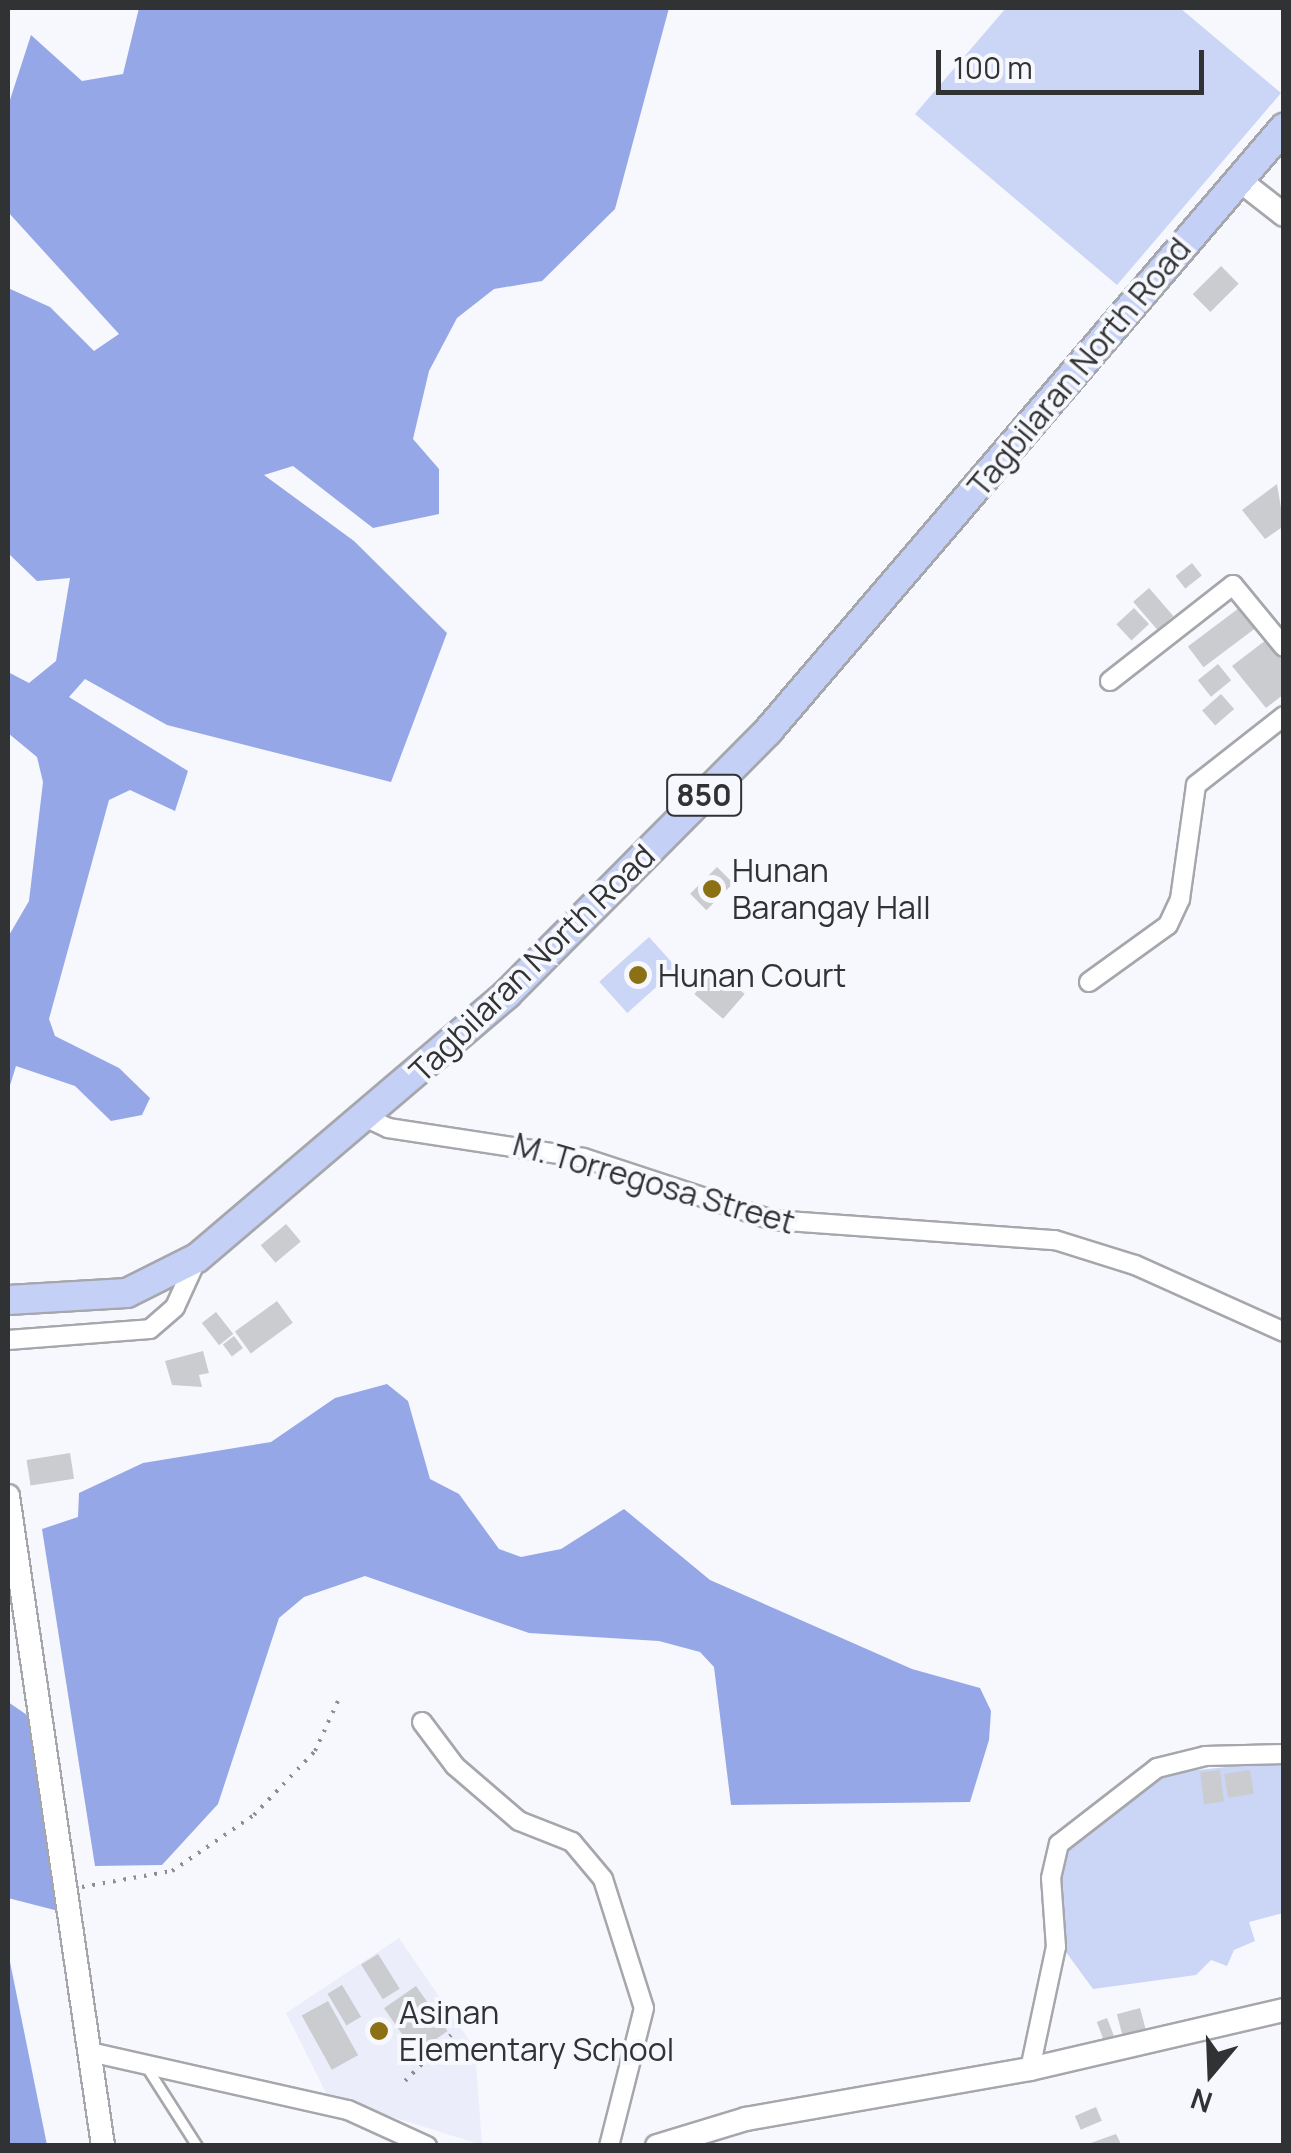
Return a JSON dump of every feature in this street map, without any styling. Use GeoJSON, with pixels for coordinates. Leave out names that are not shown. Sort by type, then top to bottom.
{"type":"FeatureCollection","features":[{"type":"Feature","properties":{"kind":"main road","name":"Tagbilaran North Road"},"geometry":{"type":"LineString","coordinates":[[8,1300],[127,1293],[197,1258],[367,1118],[507,994],[768,731],[1284,128]]}},
{"type":"Feature","properties":{"kind":"street"},"geometry":{"type":"LineString","coordinates":[[1238,179],[1284,216]]}},
{"type":"Feature","properties":{"kind":"street"},"geometry":{"type":"LineString","coordinates":[[1110,681],[1232,585],[1284,647]]}},
{"type":"Feature","properties":{"kind":"street"},"geometry":{"type":"LineString","coordinates":[[1089,982],[1168,925],[1180,899],[1196,786],[1284,716]]}},
{"type":"Feature","properties":{"kind":"street","name":"M. Torregosa Street"},"geometry":{"type":"LineString","coordinates":[[367,1118],[388,1128],[584,1158],[772,1220],[1055,1240],[1136,1265],[1284,1332]]}},
{"type":"Feature","properties":{"kind":"street"},"geometry":{"type":"LineString","coordinates":[[8,1340],[150,1329],[175,1308],[197,1258]]}},
{"type":"Feature","properties":{"kind":"street"},"geometry":{"type":"LineString","coordinates":[[8,1496],[103,2146]]}},
{"type":"Feature","properties":{"kind":"street"},"geometry":{"type":"LineString","coordinates":[[422,1722],[455,1766],[519,1821],[572,1842],[603,1879],[644,2008],[609,2146]]}},
{"type":"Feature","properties":{"kind":"street"},"geometry":{"type":"LineString","coordinates":[[1030,2069],[1056,1947],[1051,1878],[1060,1844],[1157,1768],[1206,1756],[1284,1754]]}},
{"type":"Feature","properties":{"kind":"street"},"geometry":{"type":"LineString","coordinates":[[657,2146],[746,2119],[1030,2069],[1284,2010]]}},
{"type":"Feature","properties":{"kind":"street"},"geometry":{"type":"LineString","coordinates":[[90,2052],[149,2071],[348,2110],[427,2146]]}},
{"type":"Feature","properties":{"kind":"lane"},"geometry":{"type":"LineString","coordinates":[[149,2071],[197,2146]]}},
{"type":"Feature","properties":{"kind":"path"},"geometry":{"type":"LineString","coordinates":[[67,1891],[172,1872],[238,1826],[294,1779],[338,1701]]}},
{"type":"Feature","properties":{"kind":"path"},"geometry":{"type":"LineString","coordinates":[[405,2081],[451,2036]]}},
{"type":"Feature","properties":{"kind":"shaded area"},"geometry":{"type":"Polygon","coordinates":[[[1006,8],[1180,8],[1281,93],[1117,285],[915,114],[1006,8]]]}},
{"type":"Feature","properties":{"kind":"shaded area","name":"Hunan Court"},"geometry":{"type":"Polygon","coordinates":[[[649,937],[677,968],[627,1013],[599,982],[649,937]]]}},
{"type":"Feature","properties":{"kind":"shaded area"},"geometry":{"type":"Polygon","coordinates":[[[1283,1761],[1283,1913],[1249,1922],[1255,1941],[1234,1950],[1227,1966],[1211,1960],[1196,1975],[1093,1989],[1063,1948],[1059,1878],[1066,1849],[1160,1774],[1283,1761]]]}},
{"type":"Feature","properties":{"kind":"shaded area","name":"Asinan Elementary School"},"geometry":{"type":"Polygon","coordinates":[[[399,1938],[475,2049],[482,2145],[328,2097],[286,2013],[399,1938]]]}},
{"type":"Feature","properties":{"kind":"water"},"geometry":{"type":"Polygon","coordinates":[[[139,8],[669,8],[615,209],[542,281],[494,289],[457,318],[429,371],[413,439],[439,469],[439,514],[373,528],[293,466],[264,475],[354,541],[447,633],[391,782],[167,725],[85,679],[69,697],[188,771],[175,811],[130,790],[109,800],[49,1019],[55,1036],[119,1068],[150,1098],[142,1115],[111,1121],[75,1086],[16,1066],[8,1092],[8,937],[29,901],[43,782],[37,757],[8,733],[8,672],[29,683],[56,661],[70,578],[37,581],[8,553],[8,288],[50,307],[94,351],[119,334],[8,212],[8,106],[31,35],[82,81],[123,74],[139,8]]]}},
{"type":"Feature","properties":{"kind":"water"},"geometry":{"type":"Polygon","coordinates":[[[387,1384],[408,1401],[430,1479],[459,1494],[499,1549],[521,1557],[561,1549],[624,1509],[710,1580],[912,1669],[980,1688],[991,1711],[989,1740],[970,1802],[731,1805],[714,1667],[700,1652],[659,1641],[529,1633],[365,1576],[304,1597],[279,1618],[218,1804],[162,1865],[95,1866],[42,1529],[78,1517],[79,1493],[143,1463],[271,1442],[335,1398],[387,1384]]]}},
{"type":"Feature","properties":{"kind":"water"},"geometry":{"type":"Polygon","coordinates":[[[8,1702],[27,1715],[70,1914],[8,1898],[8,1702]]]}},
{"type":"Feature","properties":{"kind":"water"},"geometry":{"type":"Polygon","coordinates":[[[8,1952],[47,2145],[8,2145],[8,1952]]]}},
{"type":"Feature","properties":{"kind":"building"},"geometry":{"type":"Polygon","coordinates":[[[1221,266],[1239,284],[1210,312],[1193,294],[1221,266]]]}},
{"type":"Feature","properties":{"kind":"building"},"geometry":{"type":"Polygon","coordinates":[[[1277,484],[1284,526],[1265,539],[1242,510],[1277,484]]]}},
{"type":"Feature","properties":{"kind":"building"},"geometry":{"type":"Polygon","coordinates":[[[1192,563],[1202,576],[1185,589],[1175,576],[1192,563]]]}},
{"type":"Feature","properties":{"kind":"building"},"geometry":{"type":"Polygon","coordinates":[[[1149,588],[1173,616],[1157,630],[1133,602],[1149,588]]]}},
{"type":"Feature","properties":{"kind":"building"},"geometry":{"type":"Polygon","coordinates":[[[1134,608],[1149,624],[1131,640],[1116,624],[1134,608]]]}},
{"type":"Feature","properties":{"kind":"building"},"geometry":{"type":"Polygon","coordinates":[[[1239,608],[1255,629],[1204,667],[1188,647],[1239,608]]]}},
{"type":"Feature","properties":{"kind":"building"},"geometry":{"type":"Polygon","coordinates":[[[1266,640],[1284,662],[1284,694],[1266,708],[1232,666],[1266,640]]]}},
{"type":"Feature","properties":{"kind":"building"},"geometry":{"type":"Polygon","coordinates":[[[1218,664],[1231,680],[1211,697],[1198,680],[1218,664]]]}},
{"type":"Feature","properties":{"kind":"building"},"geometry":{"type":"Polygon","coordinates":[[[1221,694],[1234,709],[1215,725],[1202,710],[1221,694]]]}},
{"type":"Feature","properties":{"kind":"building","name":"Hunan Barangay Hall"},"geometry":{"type":"Polygon","coordinates":[[[717,867],[733,883],[706,910],[690,894],[717,867]]]}},
{"type":"Feature","properties":{"kind":"building"},"geometry":{"type":"Polygon","coordinates":[[[716,969],[745,994],[723,1019],[694,994],[716,969]]]}},
{"type":"Feature","properties":{"kind":"building"},"geometry":{"type":"Polygon","coordinates":[[[286,1224],[301,1242],[276,1263],[261,1245],[286,1224]]]}},
{"type":"Feature","properties":{"kind":"building"},"geometry":{"type":"Polygon","coordinates":[[[277,1301],[293,1323],[251,1353],[235,1332],[277,1301]]]}},
{"type":"Feature","properties":{"kind":"building"},"geometry":{"type":"Polygon","coordinates":[[[216,1312],[233,1334],[219,1345],[202,1323],[216,1312]]]}},
{"type":"Feature","properties":{"kind":"building"},"geometry":{"type":"Polygon","coordinates":[[[234,1336],[243,1348],[232,1356],[223,1344],[234,1336]]]}},
{"type":"Feature","properties":{"kind":"building"},"geometry":{"type":"Polygon","coordinates":[[[203,1351],[209,1373],[199,1375],[202,1387],[172,1385],[165,1361],[203,1351]]]}},
{"type":"Feature","properties":{"kind":"building"},"geometry":{"type":"Polygon","coordinates":[[[70,1453],[74,1479],[31,1486],[27,1460],[70,1453]]]}},
{"type":"Feature","properties":{"kind":"building"},"geometry":{"type":"Polygon","coordinates":[[[1220,1770],[1224,1802],[1204,1804],[1200,1772],[1220,1770]]]}},
{"type":"Feature","properties":{"kind":"building"},"geometry":{"type":"Polygon","coordinates":[[[1250,1770],[1254,1794],[1228,1798],[1224,1774],[1250,1770]]]}},
{"type":"Feature","properties":{"kind":"building"},"geometry":{"type":"Polygon","coordinates":[[[378,1954],[400,1989],[383,1999],[361,1965],[378,1954]]]}},
{"type":"Feature","properties":{"kind":"building"},"geometry":{"type":"Polygon","coordinates":[[[342,1985],[361,2017],[346,2025],[327,1994],[342,1985]]]}},
{"type":"Feature","properties":{"kind":"building"},"geometry":{"type":"Polygon","coordinates":[[[416,1986],[448,2031],[416,2053],[384,2008],[416,1986]]]}},
{"type":"Feature","properties":{"kind":"building"},"geometry":{"type":"Polygon","coordinates":[[[328,2001],[358,2055],[332,2070],[302,2016],[328,2001]]]}},
{"type":"Feature","properties":{"kind":"building"},"geometry":{"type":"Polygon","coordinates":[[[1140,2008],[1146,2030],[1123,2036],[1117,2014],[1140,2008]]]}},
{"type":"Feature","properties":{"kind":"building"},"geometry":{"type":"Polygon","coordinates":[[[1107,2018],[1114,2036],[1104,2040],[1097,2022],[1107,2018]]]}},
{"type":"Feature","properties":{"kind":"building"},"geometry":{"type":"Polygon","coordinates":[[[1096,2107],[1102,2121],[1081,2130],[1075,2116],[1096,2107]]]}},
{"type":"Feature","properties":{"kind":"building"},"geometry":{"type":"Polygon","coordinates":[[[1116,2134],[1122,2146],[1085,2146],[1085,2145],[1116,2134]]]}},
{"type":"Feature","properties":{"kind":"place","name":"Hunan Barangay Hall"},"geometry":{"type":"Point","coordinates":[712,889]}},
{"type":"Feature","properties":{"kind":"place","name":"Hunan Court"},"geometry":{"type":"Point","coordinates":[638,975]}},
{"type":"Feature","properties":{"kind":"place","name":"Asinan Elementary School"},"geometry":{"type":"Point","coordinates":[379,2031]}}]}
